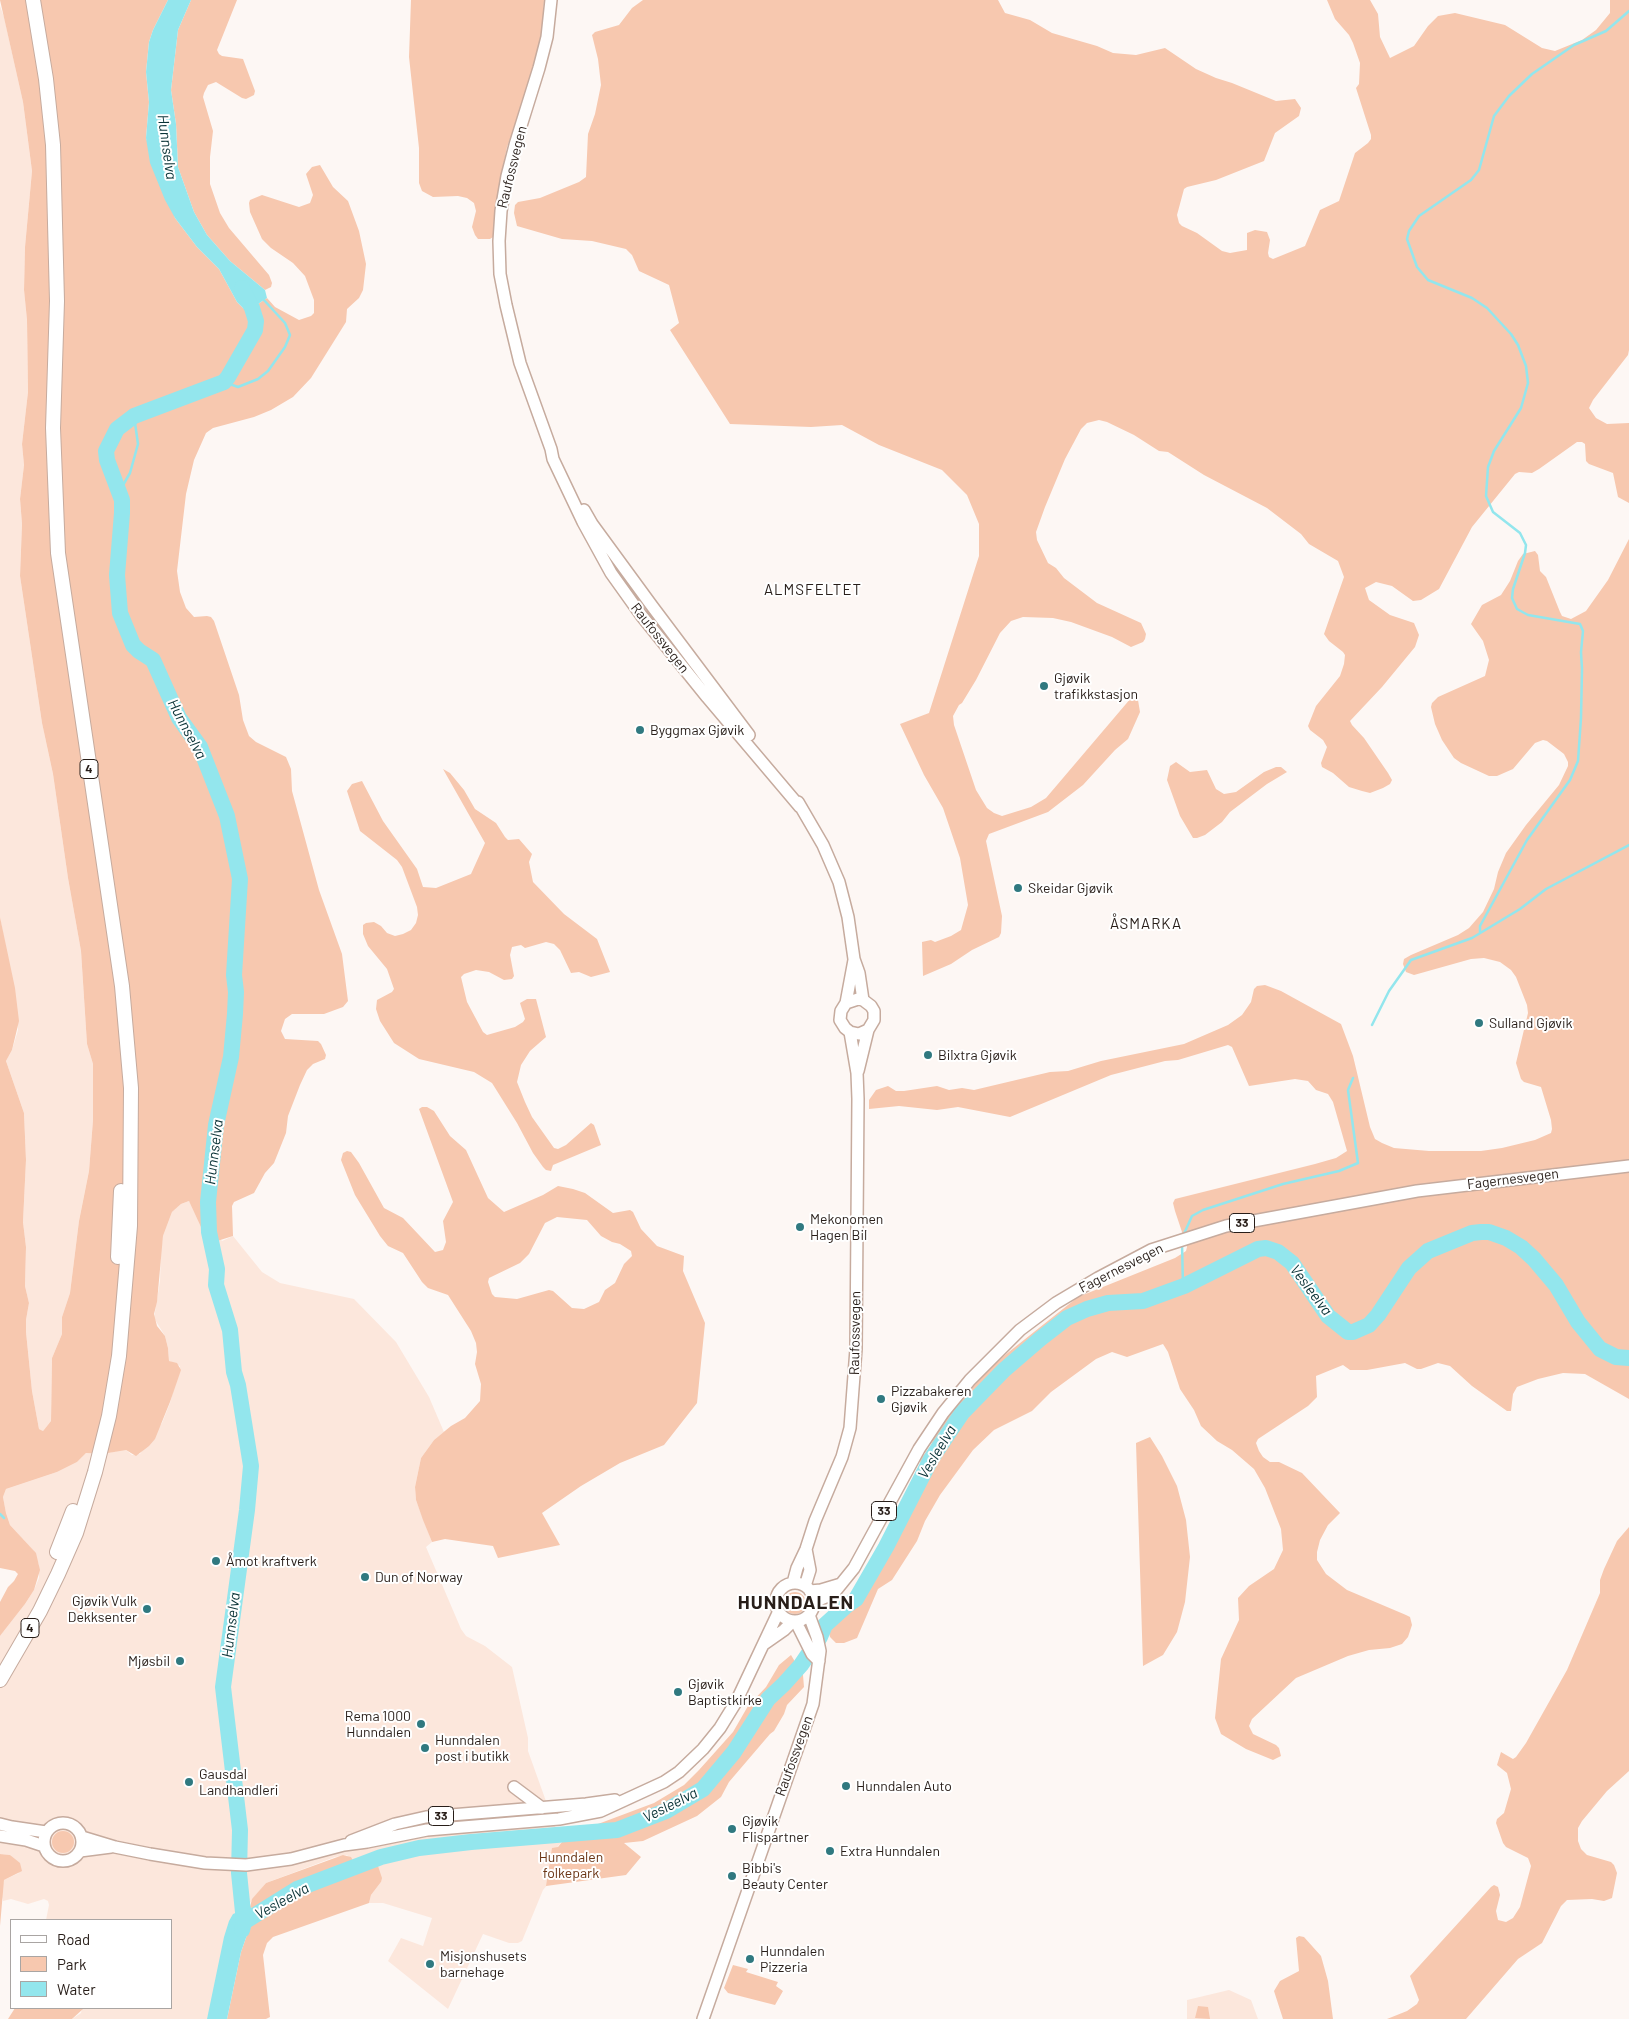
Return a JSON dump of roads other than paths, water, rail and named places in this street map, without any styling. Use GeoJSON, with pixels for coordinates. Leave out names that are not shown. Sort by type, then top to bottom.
{"type":"FeatureCollection","features":[{"type":"Feature","properties":{"kind":"highway","name":"4"},"geometry":{"type":"LineString","coordinates":[[25,0],[39,94],[46,173],[48,264],[46,498],[48,551],[112,972],[122,1083],[118,1274],[110,1353],[101,1413],[72,1530]]}},
{"type":"Feature","properties":{"kind":"highway","name":"4"},"geometry":{"type":"LineString","coordinates":[[0,1680],[40,1611],[95,1472],[119,1356],[130,1226],[131,1088],[122,986],[58,553],[53,428],[57,301],[53,145],[46,79],[34,0]]}},
{"type":"Feature","properties":{"kind":"highway","name":"4"},"geometry":{"type":"LineString","coordinates":[[0,1663],[54,1572]]}},
{"type":"Feature","properties":{"kind":"main road","name":"Raufossvegen"},"geometry":{"type":"LineString","coordinates":[[552,0],[547,37],[540,68],[507,176],[501,211],[499,241],[500,274],[511,328],[530,394],[551,449],[592,524],[794,794],[823,845],[839,882],[848,917],[863,1000],[871,1006],[874,1014],[873,1025],[868,1030],[857,1073]]}},
{"type":"Feature","properties":{"kind":"main road","name":"Raufossvegen"},"geometry":{"type":"LineString","coordinates":[[793,1583],[815,1521],[842,1457],[850,1428],[856,1349],[857,1073],[850,1032],[840,1020],[841,1011],[846,1004],[854,958]]}},
{"type":"Feature","properties":{"kind":"main road"},"geometry":{"type":"LineString","coordinates":[[846,1004],[854,1000],[863,1000]]}},
{"type":"Feature","properties":{"kind":"main road"},"geometry":{"type":"LineString","coordinates":[[850,1032],[859,1034],[868,1030]]}},
{"type":"Feature","properties":{"kind":"main road","name":"Fagernesvegen"},"geometry":{"type":"LineString","coordinates":[[814,1602],[828,1598],[837,1590],[854,1568],[919,1449],[943,1413],[970,1380],[1020,1330],[1056,1303],[1098,1278],[1151,1250],[1226,1226],[1417,1191],[1629,1166]]}},
{"type":"Feature","properties":{"kind":"main road"},"geometry":{"type":"LineString","coordinates":[[806,1549],[810,1570],[808,1588],[814,1602],[809,1615]]}},
{"type":"Feature","properties":{"kind":"main road"},"geometry":{"type":"LineString","coordinates":[[793,1583],[821,1590],[841,1584]]}},
{"type":"Feature","properties":{"kind":"main road","name":"33"},"geometry":{"type":"LineString","coordinates":[[0,1824],[46,1832],[55,1824],[62,1822],[74,1826],[82,1837],[115,1847],[213,1864],[259,1864],[291,1860],[344,1845],[428,1830],[574,1816],[601,1811],[637,1796],[671,1778],[703,1749],[727,1716],[764,1644],[778,1613],[775,1605],[777,1594],[784,1586],[793,1583]]}},
{"type":"Feature","properties":{"kind":"main road"},"geometry":{"type":"LineString","coordinates":[[778,1613],[794,1622],[812,1654],[819,1661]]}},
{"type":"Feature","properties":{"kind":"main road","name":"Raufossvegen"},"geometry":{"type":"LineString","coordinates":[[703,2019],[813,1704],[820,1652],[809,1615]]}},
{"type":"Feature","properties":{"kind":"main road","name":"33"},"geometry":{"type":"LineString","coordinates":[[764,1644],[794,1622],[802,1621],[809,1615]]}},
{"type":"Feature","properties":{"kind":"main road"},"geometry":{"type":"LineString","coordinates":[[514,1787],[542,1808]]}},
{"type":"Feature","properties":{"kind":"main road","name":"33"},"geometry":{"type":"LineString","coordinates":[[344,1845],[366,1834],[408,1821],[443,1815],[586,1804],[637,1796]]}},
{"type":"Feature","properties":{"kind":"main road"},"geometry":{"type":"LineString","coordinates":[[44,1846],[46,1832]]}},
{"type":"Feature","properties":{"kind":"main road","name":"33"},"geometry":{"type":"LineString","coordinates":[[0,1836],[26,1840],[44,1846],[49,1855],[62,1861],[73,1859],[80,1850],[115,1847]]}},
{"type":"Feature","properties":{"kind":"main road"},"geometry":{"type":"LineString","coordinates":[[80,1850],[82,1837]]}},
{"type":"Feature","properties":{"kind":"water"},"geometry":{"type":"Polygon","coordinates":[[[168,0],[191,0],[178,30],[171,90],[176,124],[178,167],[194,212],[207,235],[230,261],[265,290],[267,298],[252,308],[245,310],[237,302],[219,269],[197,247],[175,218],[165,200],[150,163],[146,138],[149,102],[146,72],[149,42],[168,0]]]}},
{"type":"Feature","properties":{"kind":"water"},"geometry":{"type":"Polygon","coordinates":[[[250,1907],[259,1912],[262,1917],[252,1924],[241,1952],[227,2019],[207,2019],[229,1921],[233,1914],[250,1907]]]}},
{"type":"Feature","properties":{"kind":"waterway"},"geometry":{"type":"LineString","coordinates":[[1480,933],[1480,926],[1527,840],[1570,780],[1578,761],[1583,631],[1580,624],[1528,615],[1517,609],[1512,598],[1513,589],[1526,545],[1520,533],[1493,512],[1486,496],[1488,467],[1494,451],[1521,408],[1528,383],[1526,366],[1518,345],[1511,334],[1487,308],[1472,298],[1428,280],[1417,267],[1407,239],[1409,231],[1419,216],[1471,180],[1479,170],[1494,116],[1509,96],[1532,74],[1574,45],[1606,31],[1629,11]]}},
{"type":"Feature","properties":{"kind":"waterway","name":"Hunnselva"},"geometry":{"type":"LineString","coordinates":[[242,288],[252,308],[256,321],[255,330],[224,382],[134,416],[117,429],[106,451],[107,460],[122,500],[117,575],[120,613],[133,645],[153,660],[179,718],[200,747],[227,816],[240,879],[234,975],[236,992],[235,1014],[231,1057],[216,1125],[208,1202],[209,1232],[217,1269],[216,1285],[230,1330],[234,1372],[238,1385],[251,1466],[247,1510],[223,1687],[240,1830],[239,1873],[244,1922],[242,1930]]}},
{"type":"Feature","properties":{"kind":"waterway","name":"Hunnselva"},"geometry":{"type":"LineString","coordinates":[[224,382],[238,387],[258,379],[268,371],[285,347],[290,335],[285,323],[263,299]]}},
{"type":"Feature","properties":{"kind":"waterway"},"geometry":{"type":"LineString","coordinates":[[119,492],[130,473],[138,444],[134,416]]}},
{"type":"Feature","properties":{"kind":"waterway"},"geometry":{"type":"LineString","coordinates":[[1372,1025],[1389,991],[1411,960],[1472,938],[1520,909],[1546,889],[1629,845]]}},
{"type":"Feature","properties":{"kind":"waterway"},"geometry":{"type":"LineString","coordinates":[[1183,1236],[1192,1216],[1203,1210],[1283,1184],[1339,1171],[1358,1163],[1348,1090],[1353,1078]]}},
{"type":"Feature","properties":{"kind":"waterway","name":"Vesleelva"},"geometry":{"type":"LineString","coordinates":[[244,1922],[297,1889],[381,1857],[419,1848],[471,1842],[617,1830],[666,1811],[703,1789],[734,1752],[768,1699],[801,1665],[820,1637],[825,1625],[856,1599],[886,1547],[931,1459],[962,1413],[1004,1370],[1040,1339],[1067,1318],[1087,1309],[1108,1303],[1143,1301],[1184,1286],[1258,1249],[1266,1248],[1278,1252],[1292,1263],[1328,1316],[1348,1332],[1353,1332],[1369,1325],[1378,1315],[1409,1268],[1428,1251],[1472,1233],[1489,1232],[1506,1238],[1521,1247],[1534,1259],[1556,1285],[1578,1322],[1600,1349],[1616,1357],[1629,1358]]}},
{"type":"Feature","properties":{"kind":"waterway"},"geometry":{"type":"LineString","coordinates":[[1182,1244],[1183,1286]]}},
{"type":"Feature","properties":{"kind":"waterway"},"geometry":{"type":"LineString","coordinates":[[0,1514],[4,1518]]}},
{"type":"Feature","properties":{"kind":"place","name":"Gjøvik trafikkstasjon"},"geometry":{"type":"Point","coordinates":[1044,686]}},
{"type":"Feature","properties":{"kind":"place","name":"Byggmax Gjøvik"},"geometry":{"type":"Point","coordinates":[640,730]}},
{"type":"Feature","properties":{"kind":"place","name":"Skeidar Gjøvik"},"geometry":{"type":"Point","coordinates":[1018,888]}},
{"type":"Feature","properties":{"kind":"place","name":"Sulland Gjøvik"},"geometry":{"type":"Point","coordinates":[1479,1023]}},
{"type":"Feature","properties":{"kind":"place","name":"Bilxtra Gjøvik"},"geometry":{"type":"Point","coordinates":[928,1055]}},
{"type":"Feature","properties":{"kind":"place","name":"Mekonomen Hagen Bil"},"geometry":{"type":"Point","coordinates":[800,1227]}},
{"type":"Feature","properties":{"kind":"place","name":"Pizzabakeren Gjøvik"},"geometry":{"type":"Point","coordinates":[881,1399]}},
{"type":"Feature","properties":{"kind":"place","name":"Åmot kraftverk"},"geometry":{"type":"Point","coordinates":[216,1561]}},
{"type":"Feature","properties":{"kind":"place","name":"Dun of Norway"},"geometry":{"type":"Point","coordinates":[365,1577]}},
{"type":"Feature","properties":{"kind":"place","name":"Gjøvik Vulk Dekksenter"},"geometry":{"type":"Point","coordinates":[147,1609]}},
{"type":"Feature","properties":{"kind":"place","name":"Mjøsbil"},"geometry":{"type":"Point","coordinates":[180,1661]}},
{"type":"Feature","properties":{"kind":"place","name":"Gjøvik Baptistkirke"},"geometry":{"type":"Point","coordinates":[678,1692]}},
{"type":"Feature","properties":{"kind":"place","name":"Rema 1000 Hunndalen"},"geometry":{"type":"Point","coordinates":[421,1724]}},
{"type":"Feature","properties":{"kind":"place","name":"Hunndalen post i butikk"},"geometry":{"type":"Point","coordinates":[425,1748]}},
{"type":"Feature","properties":{"kind":"place","name":"Gausdal Landhandleri"},"geometry":{"type":"Point","coordinates":[189,1782]}},
{"type":"Feature","properties":{"kind":"place","name":"Hunndalen Auto"},"geometry":{"type":"Point","coordinates":[846,1786]}},
{"type":"Feature","properties":{"kind":"place","name":"Gjøvik Flispartner"},"geometry":{"type":"Point","coordinates":[732,1829]}},
{"type":"Feature","properties":{"kind":"place","name":"Extra Hunndalen"},"geometry":{"type":"Point","coordinates":[830,1851]}},
{"type":"Feature","properties":{"kind":"place","name":"Bibbi's Beauty Center"},"geometry":{"type":"Point","coordinates":[732,1876]}},
{"type":"Feature","properties":{"kind":"place","name":"Hunndalen Pizzeria"},"geometry":{"type":"Point","coordinates":[750,1959]}},
{"type":"Feature","properties":{"kind":"place","name":"Misjonshusets barnehage"},"geometry":{"type":"Point","coordinates":[430,1964]}},
{"type":"Feature","properties":{"kind":"district","name":"ALMSFELTET"},"geometry":{"type":"Point","coordinates":[813,590]}},
{"type":"Feature","properties":{"kind":"district","name":"ÅSMARKA"},"geometry":{"type":"Point","coordinates":[1146,924]}},
{"type":"Feature","properties":{"kind":"district","name":"HUNNDALEN"},"geometry":{"type":"Point","coordinates":[796,1603]}},
{"type":"Feature","properties":{"kind":"park label","name":"Hunndalen folkepark"},"geometry":{"type":"Point","coordinates":[571,1865]}}]}
